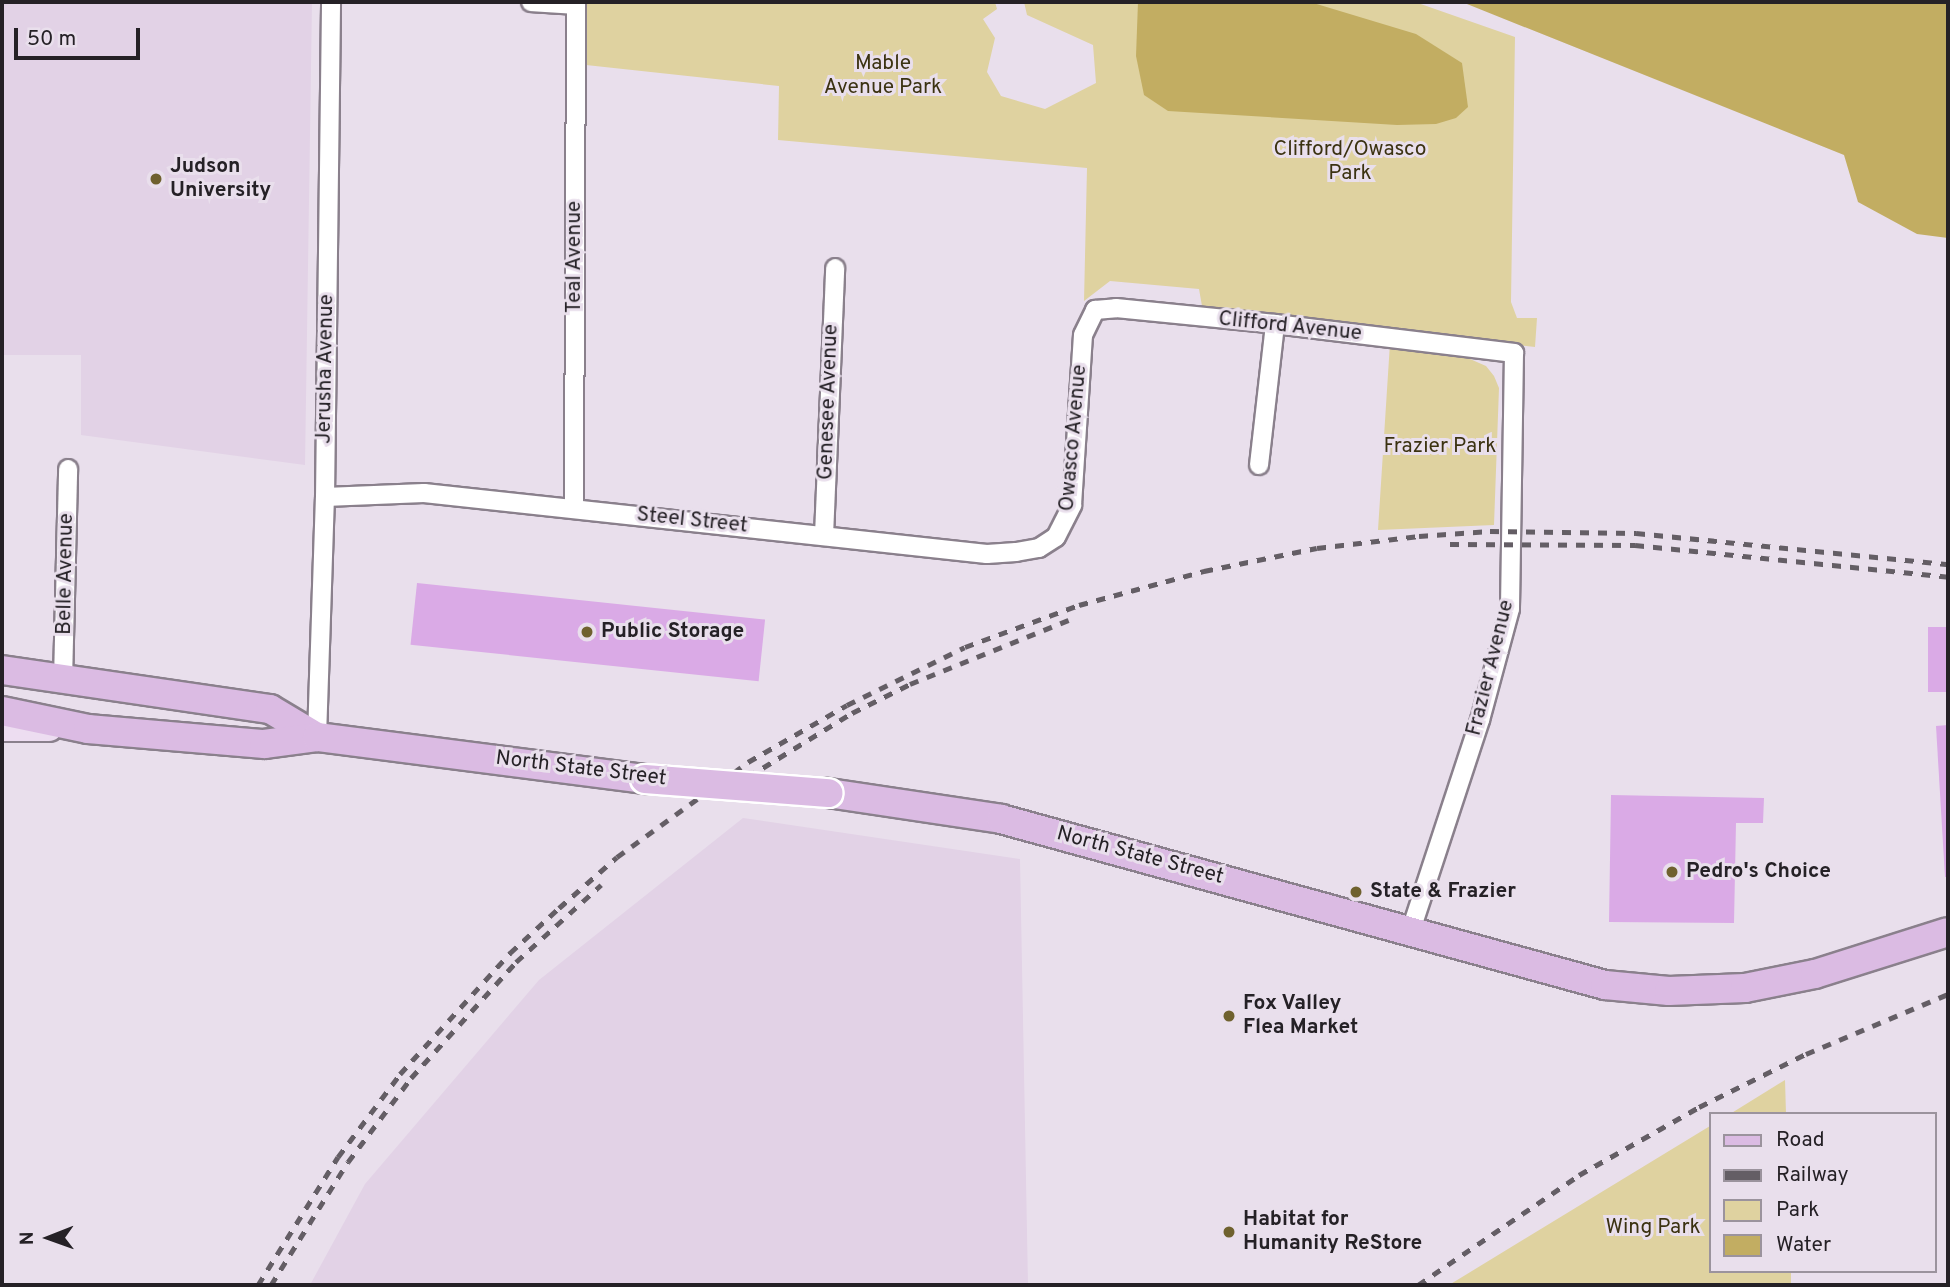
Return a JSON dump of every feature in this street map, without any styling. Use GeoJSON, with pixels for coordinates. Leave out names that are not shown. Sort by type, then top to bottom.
{"type":"FeatureCollection","features":[{"type":"Feature","properties":{"kind":"main road","name":"North State Street"},"geometry":{"type":"LineString","coordinates":[[2,670],[270,709],[317,737]]}},
{"type":"Feature","properties":{"kind":"main road","name":"North State Street"},"geometry":{"type":"LineString","coordinates":[[2,711],[88,729],[264,744],[317,737],[645,779],[828,793],[1001,819],[1410,930],[1570,978],[1669,991],[1773,983],[1948,932]]}},
{"type":"Feature","properties":{"kind":"main road"},"geometry":{"type":"LineString","coordinates":[[2,728],[88,729]]}},
{"type":"Feature","properties":{"kind":"street","name":"Jerusha Avenue"},"geometry":{"type":"LineString","coordinates":[[317,737],[325,498],[331,2]]}},
{"type":"Feature","properties":{"kind":"street","name":"Teal Avenue"},"geometry":{"type":"LineString","coordinates":[[531,2],[576,5],[573,508]]}},
{"type":"Feature","properties":{"kind":"street","name":"Genesee Avenue"},"geometry":{"type":"LineString","coordinates":[[824,536],[835,268]]}},
{"type":"Feature","properties":{"kind":"street","name":"Clifford Avenue"},"geometry":{"type":"LineString","coordinates":[[1083,335],[1096,310],[1106,307],[1514,353]]}},
{"type":"Feature","properties":{"kind":"street"},"geometry":{"type":"LineString","coordinates":[[1259,465],[1275,324]]}},
{"type":"Feature","properties":{"kind":"street","name":"Owasco Avenue"},"geometry":{"type":"LineString","coordinates":[[1056,537],[1072,505],[1083,335]]}},
{"type":"Feature","properties":{"kind":"street","name":"Frazier Avenue"},"geometry":{"type":"LineString","coordinates":[[1410,930],[1480,720],[1510,609],[1514,353]]}},
{"type":"Feature","properties":{"kind":"street","name":"Belle Avenue"},"geometry":{"type":"LineString","coordinates":[[63,680],[68,469]]}},
{"type":"Feature","properties":{"kind":"street","name":"Steel Street"},"geometry":{"type":"LineString","coordinates":[[325,498],[424,493],[988,554],[1039,548],[1056,537]]}},
{"type":"Feature","properties":{"kind":"shaded area","name":"Judson University"},"geometry":{"type":"Polygon","coordinates":[[[2,2],[312,2],[305,465],[81,435],[81,355],[2,355],[2,2]]]}},
{"type":"Feature","properties":{"kind":"shaded area"},"geometry":{"type":"Polygon","coordinates":[[[743,818],[1020,859],[1028,1285],[310,1285],[365,1184],[539,980],[743,818]]]}},
{"type":"Feature","properties":{"kind":"green space","name":"Clifford/Owasco Park"},"geometry":{"type":"Polygon","coordinates":[[[586,2],[995,2],[997,9],[983,19],[995,38],[987,72],[1001,96],[1045,109],[1096,83],[1093,45],[1027,15],[1024,2],[1415,2],[1515,37],[1511,302],[1517,318],[1537,318],[1535,347],[1202,306],[1199,289],[1110,281],[1084,301],[1087,168],[778,140],[779,86],[586,65],[586,2]]]}},
{"type":"Feature","properties":{"kind":"green space","name":"Frazier Park"},"geometry":{"type":"Polygon","coordinates":[[[1390,343],[1470,352],[1470,359],[1486,366],[1494,376],[1499,388],[1494,525],[1378,530],[1390,343]]]}},
{"type":"Feature","properties":{"kind":"green space"},"geometry":{"type":"Polygon","coordinates":[[[1785,1080],[1786,1112],[1733,1112],[1785,1080]]]}},
{"type":"Feature","properties":{"kind":"green space","name":"Wing Park"},"geometry":{"type":"Polygon","coordinates":[[[1708,1127],[1708,1273],[1791,1273],[1791,1285],[1449,1285],[1708,1127]]]}},
{"type":"Feature","properties":{"kind":"water"},"geometry":{"type":"Polygon","coordinates":[[[1138,2],[1310,2],[1416,34],[1462,63],[1468,107],[1456,118],[1436,124],[1397,125],[1168,111],[1144,95],[1136,56],[1138,2]]]}},
{"type":"Feature","properties":{"kind":"water"},"geometry":{"type":"Polygon","coordinates":[[[1462,2],[1948,2],[1948,238],[1917,234],[1858,202],[1844,155],[1462,2]]]}},
{"type":"Feature","properties":{"kind":"building","name":"Public Storage"},"geometry":{"type":"Polygon","coordinates":[[[417,583],[765,620],[759,681],[411,645],[417,583]]]}},
{"type":"Feature","properties":{"kind":"building"},"geometry":{"type":"Polygon","coordinates":[[[1928,627],[1948,627],[1948,692],[1928,692],[1928,627]]]}},
{"type":"Feature","properties":{"kind":"building"},"geometry":{"type":"Polygon","coordinates":[[[1948,725],[1948,877],[1945,877],[1936,726],[1948,725]]]}},
{"type":"Feature","properties":{"kind":"building","name":"Pedro's Choice"},"geometry":{"type":"Polygon","coordinates":[[[1611,795],[1764,798],[1763,823],[1736,823],[1734,923],[1609,922],[1611,795]]]}},
{"type":"Feature","properties":{"kind":"railway"},"geometry":{"type":"LineString","coordinates":[[258,1285],[338,1157],[400,1074],[510,953],[559,908],[617,857],[748,762],[847,705],[965,647],[1079,605],[1204,571],[1317,548],[1419,536],[1490,531],[1636,533],[1948,564]]}},
{"type":"Feature","properties":{"kind":"railway"},"geometry":{"type":"LineString","coordinates":[[1450,544],[1635,545],[1948,577]]}},
{"type":"Feature","properties":{"kind":"railway"},"geometry":{"type":"LineString","coordinates":[[717,796],[852,713],[910,684],[1073,618]]}},
{"type":"Feature","properties":{"kind":"railway"},"geometry":{"type":"LineString","coordinates":[[271,1285],[348,1162],[411,1078],[516,962],[601,885]]}},
{"type":"Feature","properties":{"kind":"railway"},"geometry":{"type":"LineString","coordinates":[[1418,1285],[1579,1175],[1699,1107],[1806,1054],[1948,994]]}},
{"type":"Feature","properties":{"kind":"place","name":"Judson University"},"geometry":{"type":"Point","coordinates":[156,179]}},
{"type":"Feature","properties":{"kind":"place","name":"Public Storage"},"geometry":{"type":"Point","coordinates":[587,632]}},
{"type":"Feature","properties":{"kind":"place","name":"Pedro's Choice"},"geometry":{"type":"Point","coordinates":[1672,872]}},
{"type":"Feature","properties":{"kind":"place","name":"State & Frazier"},"geometry":{"type":"Point","coordinates":[1356,892]}},
{"type":"Feature","properties":{"kind":"place","name":"Fox Valley Flea Market"},"geometry":{"type":"Point","coordinates":[1229,1016]}},
{"type":"Feature","properties":{"kind":"place","name":"Habitat for Humanity ReStore"},"geometry":{"type":"Point","coordinates":[1229,1232]}},
{"type":"Feature","properties":{"kind":"park label","name":"Mable Avenue Park"},"geometry":{"type":"Point","coordinates":[883,76]}}]}
